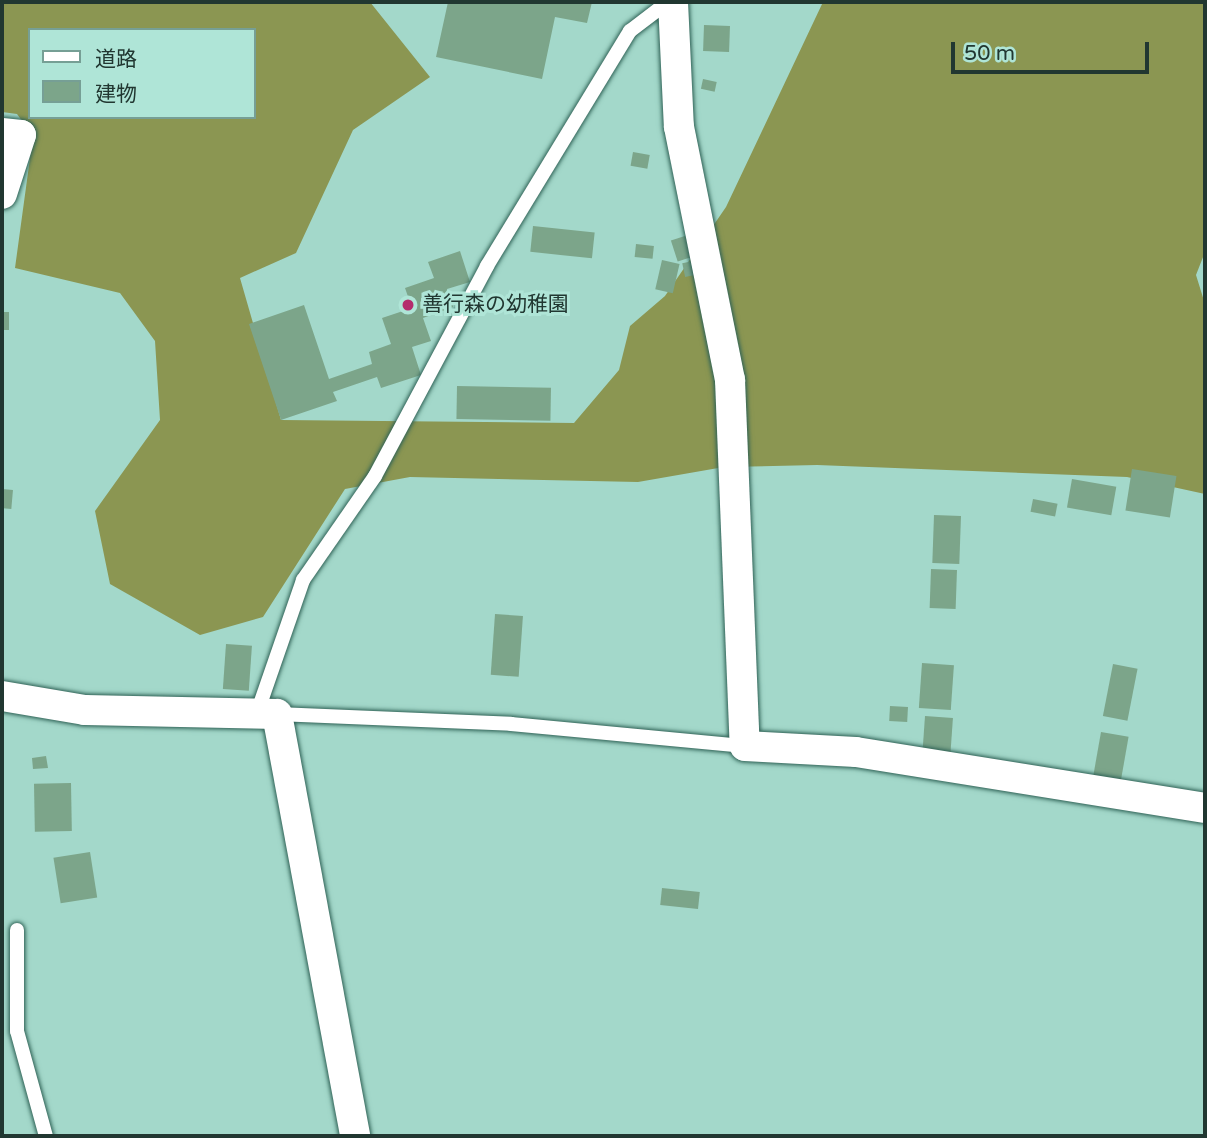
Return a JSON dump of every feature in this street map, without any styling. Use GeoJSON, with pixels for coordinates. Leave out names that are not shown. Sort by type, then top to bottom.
{"type":"FeatureCollection","features":[{"type":"Feature","properties":{"kind":"street"},"geometry":{"type":"LineString","coordinates":[[673,2],[679,127],[730,380],[746,746],[856,752],[1205,808]]}},
{"type":"Feature","properties":{"kind":"street"},"geometry":{"type":"LineString","coordinates":[[2,133],[21,135],[2,194]]}},
{"type":"Feature","properties":{"kind":"street"},"geometry":{"type":"LineString","coordinates":[[2,696],[85,710],[267,714],[355,1136]]}},
{"type":"Feature","properties":{"kind":"lane"},"geometry":{"type":"LineString","coordinates":[[668,2],[629,31],[487,265],[375,477],[303,580],[267,714],[511,724],[746,746]]}},
{"type":"Feature","properties":{"kind":"lane"},"geometry":{"type":"LineString","coordinates":[[17,930],[17,1031],[46,1136]]}},
{"type":"Feature","properties":{"kind":"green space"},"geometry":{"type":"Polygon","coordinates":[[[2,2],[370,2],[430,77],[353,130],[296,253],[240,278],[281,420],[574,423],[619,370],[630,326],[665,296],[726,207],[823,2],[1205,2],[1205,252],[1196,275],[1205,304],[1205,494],[1127,477],[817,465],[724,467],[638,482],[410,477],[345,489],[263,617],[200,635],[110,584],[95,511],[160,420],[155,341],[120,293],[15,268],[33,136],[17,114],[2,112],[2,2]]]}},
{"type":"Feature","properties":{"kind":"building"},"geometry":{"type":"Polygon","coordinates":[[[448,2],[592,2],[587,23],[555,17],[542,79],[436,57],[448,2]]]}},
{"type":"Feature","properties":{"kind":"building"},"geometry":{"type":"Polygon","coordinates":[[[704,25],[730,26],[729,52],[703,51],[704,25]]]}},
{"type":"Feature","properties":{"kind":"building"},"geometry":{"type":"Polygon","coordinates":[[[703,79],[717,82],[715,92],[701,89],[703,79]]]}},
{"type":"Feature","properties":{"kind":"building"},"geometry":{"type":"Polygon","coordinates":[[[633,152],[650,155],[647,169],[631,166],[633,152]]]}},
{"type":"Feature","properties":{"kind":"building"},"geometry":{"type":"Polygon","coordinates":[[[533,226],[595,232],[592,258],[530,252],[533,226]]]}},
{"type":"Feature","properties":{"kind":"building"},"geometry":{"type":"Polygon","coordinates":[[[688,235],[695,256],[678,261],[671,241],[688,235]]]}},
{"type":"Feature","properties":{"kind":"building"},"geometry":{"type":"Polygon","coordinates":[[[636,244],[654,246],[653,259],[635,257],[636,244]]]}},
{"type":"Feature","properties":{"kind":"building"},"geometry":{"type":"Polygon","coordinates":[[[460,251],[470,282],[447,289],[453,307],[423,318],[431,341],[412,347],[421,375],[381,388],[377,377],[333,392],[337,401],[281,420],[249,324],[304,305],[329,379],[372,364],[369,352],[391,344],[382,318],[412,308],[405,288],[434,278],[428,262],[460,251]]]}},
{"type":"Feature","properties":{"kind":"building"},"geometry":{"type":"Polygon","coordinates":[[[662,260],[680,264],[673,293],[655,289],[662,260]]]}},
{"type":"Feature","properties":{"kind":"building"},"geometry":{"type":"Polygon","coordinates":[[[693,261],[696,275],[685,277],[682,263],[693,261]]]}},
{"type":"Feature","properties":{"kind":"building"},"geometry":{"type":"Polygon","coordinates":[[[2,312],[9,312],[9,330],[2,330],[2,312]]]}},
{"type":"Feature","properties":{"kind":"building"},"geometry":{"type":"Polygon","coordinates":[[[457,386],[551,388],[550,421],[456,419],[457,386]]]}},
{"type":"Feature","properties":{"kind":"building"},"geometry":{"type":"Polygon","coordinates":[[[1132,469],[1176,476],[1170,518],[1125,510],[1132,469]]]}},
{"type":"Feature","properties":{"kind":"building"},"geometry":{"type":"Polygon","coordinates":[[[1072,479],[1116,487],[1111,515],[1067,508],[1072,479]]]}},
{"type":"Feature","properties":{"kind":"building"},"geometry":{"type":"Polygon","coordinates":[[[2,489],[13,490],[11,509],[2,508],[2,489]]]}},
{"type":"Feature","properties":{"kind":"building"},"geometry":{"type":"Polygon","coordinates":[[[1033,499],[1058,504],[1055,517],[1031,512],[1033,499]]]}},
{"type":"Feature","properties":{"kind":"building"},"geometry":{"type":"Polygon","coordinates":[[[934,515],[961,516],[959,564],[932,563],[934,515]]]}},
{"type":"Feature","properties":{"kind":"building"},"geometry":{"type":"Polygon","coordinates":[[[931,569],[957,570],[956,609],[930,608],[931,569]]]}},
{"type":"Feature","properties":{"kind":"building"},"geometry":{"type":"Polygon","coordinates":[[[495,614],[523,616],[519,677],[491,675],[495,614]]]}},
{"type":"Feature","properties":{"kind":"building"},"geometry":{"type":"Polygon","coordinates":[[[226,644],[252,646],[249,691],[223,689],[226,644]]]}},
{"type":"Feature","properties":{"kind":"building"},"geometry":{"type":"Polygon","coordinates":[[[922,663],[954,665],[951,710],[919,708],[922,663]]]}},
{"type":"Feature","properties":{"kind":"building"},"geometry":{"type":"Polygon","coordinates":[[[1113,664],[1138,669],[1127,721],[1103,716],[1113,664]]]}},
{"type":"Feature","properties":{"kind":"building"},"geometry":{"type":"Polygon","coordinates":[[[890,706],[908,707],[907,722],[889,721],[890,706]]]}},
{"type":"Feature","properties":{"kind":"building"},"geometry":{"type":"Polygon","coordinates":[[[925,716],[953,718],[950,756],[922,754],[925,716]]]}},
{"type":"Feature","properties":{"kind":"building"},"geometry":{"type":"Polygon","coordinates":[[[1101,732],[1129,737],[1119,789],[1092,784],[1101,732]]]}},
{"type":"Feature","properties":{"kind":"building"},"geometry":{"type":"Polygon","coordinates":[[[46,756],[48,768],[33,769],[32,758],[46,756]]]}},
{"type":"Feature","properties":{"kind":"building"},"geometry":{"type":"Polygon","coordinates":[[[71,783],[72,831],[35,832],[34,784],[71,783]]]}},
{"type":"Feature","properties":{"kind":"building"},"geometry":{"type":"Polygon","coordinates":[[[90,852],[97,897],[61,903],[53,858],[90,852]]]}},
{"type":"Feature","properties":{"kind":"building"},"geometry":{"type":"Polygon","coordinates":[[[662,888],[700,892],[698,909],[660,905],[662,888]]]}},
{"type":"Feature","properties":{"kind":"place","name":"善行森の幼稚園"},"geometry":{"type":"Point","coordinates":[408,305]}}]}
